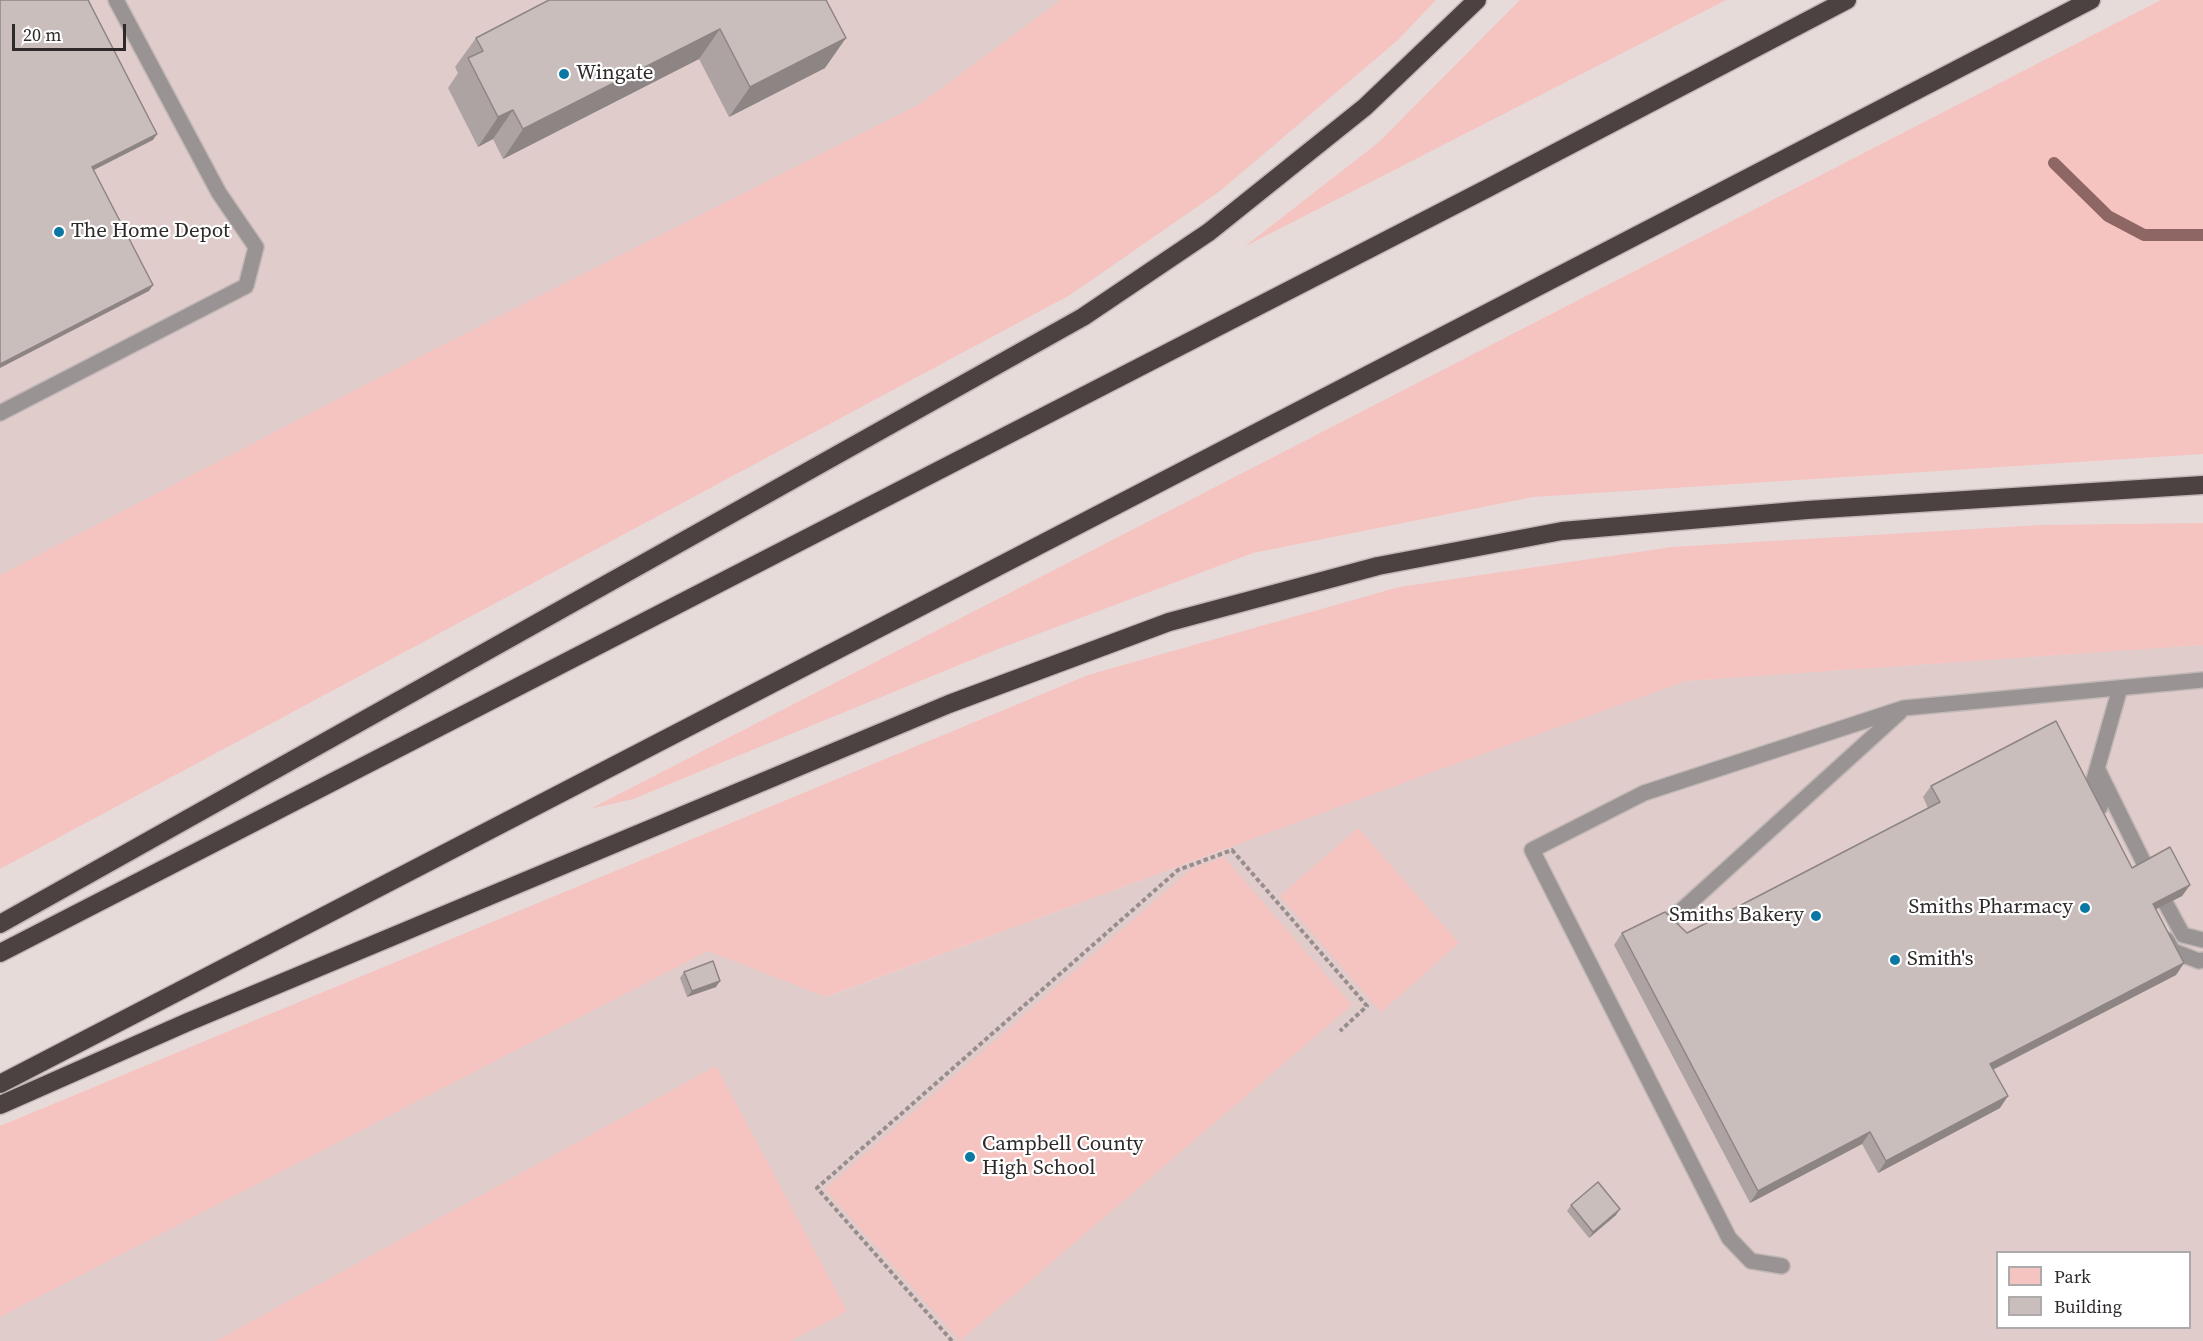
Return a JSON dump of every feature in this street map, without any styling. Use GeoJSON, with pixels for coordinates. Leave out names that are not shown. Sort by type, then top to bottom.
{"type":"FeatureCollection","features":[{"type":"Feature","properties":{"kind":"highway"},"geometry":{"type":"LineString","coordinates":[[0,924],[1083,317],[1209,232],[1365,107],[1477,0]]}},
{"type":"Feature","properties":{"kind":"highway"},"geometry":{"type":"LineString","coordinates":[[0,952],[1488,188],[1847,0]]}},
{"type":"Feature","properties":{"kind":"highway"},"geometry":{"type":"LineString","coordinates":[[0,1084],[2091,0]]}},
{"type":"Feature","properties":{"kind":"highway"},"geometry":{"type":"LineString","coordinates":[[0,1106],[188,1022],[666,821],[949,704],[1169,622],[1378,566],[1562,531],[1807,510],[2203,485]]}},
{"type":"Feature","properties":{"kind":"lane"},"geometry":{"type":"LineString","coordinates":[[0,413],[246,286],[256,247],[219,193],[116,0]]}},
{"type":"Feature","properties":{"kind":"lane"},"geometry":{"type":"LineString","coordinates":[[1782,1266],[1751,1261],[1729,1238],[1532,850],[1644,793],[1904,708],[2203,680]]}},
{"type":"Feature","properties":{"kind":"lane"},"geometry":{"type":"LineString","coordinates":[[2120,688],[2091,790],[2140,871]]}},
{"type":"Feature","properties":{"kind":"lane"},"geometry":{"type":"LineString","coordinates":[[1662,928],[1904,708]]}},
{"type":"Feature","properties":{"kind":"lane"},"geometry":{"type":"LineString","coordinates":[[2166,904],[2183,935],[2203,940]]}},
{"type":"Feature","properties":{"kind":"lane"},"geometry":{"type":"LineString","coordinates":[[2163,931],[2173,951],[2199,961],[2203,960]]}},
{"type":"Feature","properties":{"kind":"path"},"geometry":{"type":"LineString","coordinates":[[952,1341],[816,1188],[1178,870],[1232,850],[1367,1006],[1340,1030]]}},
{"type":"Feature","properties":{"kind":"shaded area"},"geometry":{"type":"Polygon","coordinates":[[[0,0],[1061,0],[920,104],[411,361],[0,575],[0,0]]]}},
{"type":"Feature","properties":{"kind":"shaded area"},"geometry":{"type":"Polygon","coordinates":[[[2203,645],[2203,1341],[0,1341],[0,1317],[708,951],[827,997],[1433,772],[1686,681],[2203,645]]]}},
{"type":"Feature","properties":{"kind":"green space"},"geometry":{"type":"Polygon","coordinates":[[[1061,0],[1436,0],[1398,40],[1220,191],[1070,295],[0,869],[0,575],[411,361],[920,104],[1061,0]]]}},
{"type":"Feature","properties":{"kind":"green space"},"geometry":{"type":"Polygon","coordinates":[[[1520,0],[1726,0],[1244,247],[1379,142],[1520,0]]]}},
{"type":"Feature","properties":{"kind":"green space"},"geometry":{"type":"Polygon","coordinates":[[[2161,0],[2203,0],[2203,454],[1533,497],[1253,553],[998,649],[633,799],[590,809],[2161,0]]]}},
{"type":"Feature","properties":{"kind":"green space"},"geometry":{"type":"Polygon","coordinates":[[[2203,523],[2203,645],[1686,681],[1433,772],[826,997],[708,951],[0,1317],[0,1126],[1088,675],[1399,587],[1672,547],[2041,525],[2203,523]]]}},
{"type":"Feature","properties":{"kind":"green space"},"geometry":{"type":"Polygon","coordinates":[[[1358,828],[1459,943],[1381,1012],[1280,896],[1358,828]]]}},
{"type":"Feature","properties":{"kind":"green space"},"geometry":{"type":"Polygon","coordinates":[[[1224,857],[1352,1005],[960,1341],[825,1189],[1191,869],[1224,857]]]}},
{"type":"Feature","properties":{"kind":"green space"},"geometry":{"type":"Polygon","coordinates":[[[716,1066],[847,1311],[791,1341],[216,1341],[716,1066]]]}},
{"type":"Feature","properties":{"kind":"building","name":"The Home Depot"},"geometry":{"type":"Polygon","coordinates":[[[0,0],[88,0],[157,134],[92,167],[153,285],[0,364],[0,0]]]}},
{"type":"Feature","properties":{"kind":"building","name":"Wingate"},"geometry":{"type":"Polygon","coordinates":[[[549,0],[826,0],[846,38],[750,87],[720,29],[523,129],[513,110],[498,117],[468,58],[483,51],[476,38],[549,0]]]}},
{"type":"Feature","properties":{"kind":"building","name":"Smith's"},"geometry":{"type":"Polygon","coordinates":[[[2056,721],[2132,868],[2170,847],[2190,885],[2153,904],[2184,963],[1990,1064],[2008,1096],[1886,1161],[1870,1132],[1758,1191],[1622,933],[1665,912],[1687,933],[1940,802],[1931,786],[2056,721]]]}},
{"type":"Feature","properties":{"kind":"building"},"geometry":{"type":"Polygon","coordinates":[[[713,961],[720,981],[692,991],[684,972],[713,961]]]}},
{"type":"Feature","properties":{"kind":"building"},"geometry":{"type":"Polygon","coordinates":[[[1598,1182],[1620,1209],[1593,1232],[1571,1205],[1598,1182]]]}},
{"type":"Feature","properties":{"kind":"waterway"},"geometry":{"type":"LineString","coordinates":[[2054,163],[2108,216],[2144,235],[2203,235]]}},
{"type":"Feature","properties":{"kind":"place","name":"Wingate"},"geometry":{"type":"Point","coordinates":[564,74]}},
{"type":"Feature","properties":{"kind":"place","name":"The Home Depot"},"geometry":{"type":"Point","coordinates":[59,232]}},
{"type":"Feature","properties":{"kind":"place","name":"Smiths Pharmacy"},"geometry":{"type":"Point","coordinates":[2085,908]}},
{"type":"Feature","properties":{"kind":"place","name":"Smiths Bakery"},"geometry":{"type":"Point","coordinates":[1816,916]}},
{"type":"Feature","properties":{"kind":"place","name":"Smith's"},"geometry":{"type":"Point","coordinates":[1895,960]}},
{"type":"Feature","properties":{"kind":"place","name":"Campbell County High School"},"geometry":{"type":"Point","coordinates":[970,1157]}}]}
